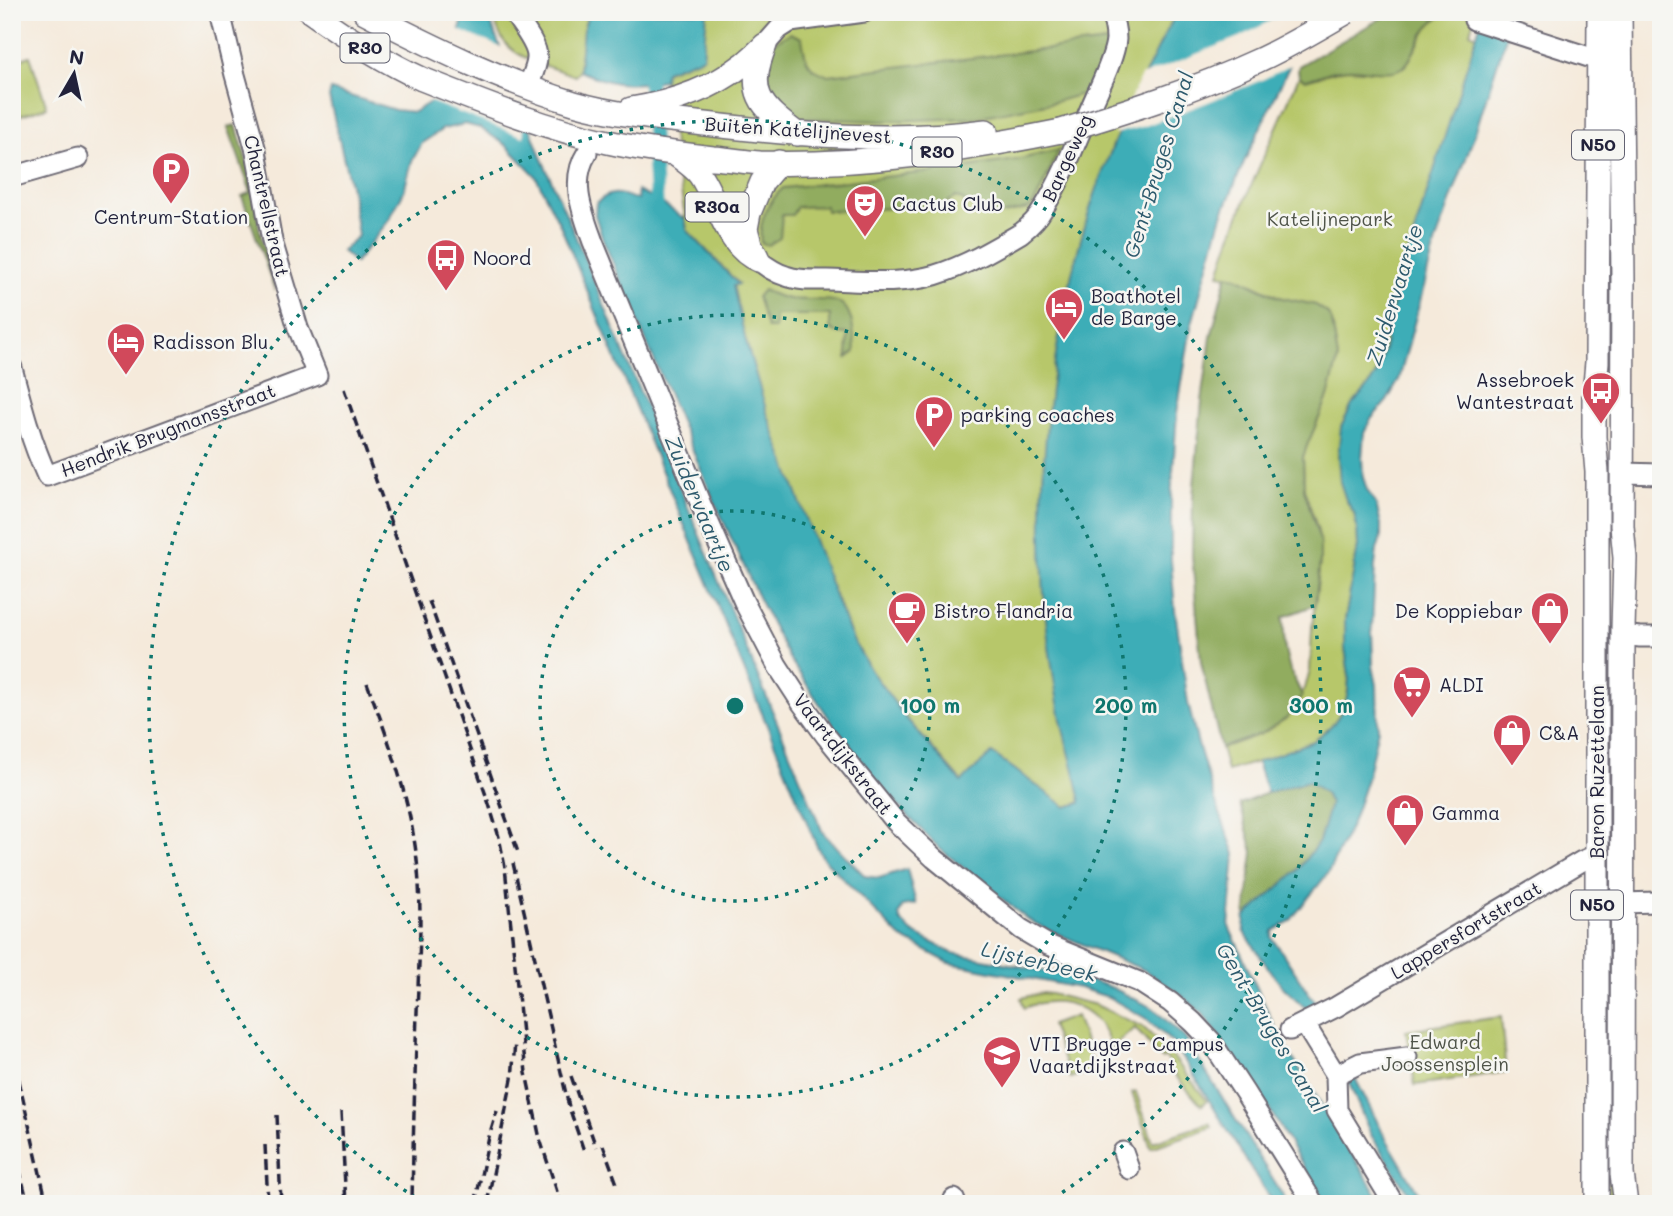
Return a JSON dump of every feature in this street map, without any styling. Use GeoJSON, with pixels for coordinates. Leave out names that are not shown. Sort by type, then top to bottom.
{"type":"FeatureCollection","features":[{"type":"Feature","properties":{"kind":"main road","name":"Buiten Katelijnevest"},"geometry":{"type":"LineString","coordinates":[[311,12],[354,42],[407,72],[523,118],[633,147],[759,163],[884,158],[974,147],[1064,124],[1126,112],[1259,61],[1347,12]]}},
{"type":"Feature","properties":{"kind":"main road","name":"R30"},"geometry":{"type":"LineString","coordinates":[[365,12],[432,46],[527,80],[575,103],[624,112],[668,111]]}},
{"type":"Feature","properties":{"kind":"main road","name":"Buiten Katelijnevest"},"geometry":{"type":"LineString","coordinates":[[668,111],[797,134],[884,138],[1064,124],[1114,103],[1227,63],[1275,40],[1323,12]]}},
{"type":"Feature","properties":{"kind":"main road","name":"Baron Ruzettelaan"},"geometry":{"type":"LineString","coordinates":[[1597,1204],[1597,476],[1605,437],[1605,396],[1597,362],[1599,12]]}},
{"type":"Feature","properties":{"kind":"main road","name":"Baron Ruzettelaan"},"geometry":{"type":"LineString","coordinates":[[1620,12],[1622,526],[1625,558],[1622,1174],[1626,1204]]}},
{"type":"Feature","properties":{"kind":"main road"},"geometry":{"type":"LineString","coordinates":[[668,111],[743,65],[765,45]]}},
{"type":"Feature","properties":{"kind":"main road"},"geometry":{"type":"LineString","coordinates":[[765,45],[755,74],[759,97],[765,107],[797,134]]}},
{"type":"Feature","properties":{"kind":"main road","name":"R30a"},"geometry":{"type":"LineString","coordinates":[[675,153],[699,173],[726,229],[749,257],[758,260]]}},
{"type":"Feature","properties":{"kind":"main road","name":"R30a"},"geometry":{"type":"LineString","coordinates":[[758,260],[746,229],[749,213],[762,182],[779,162]]}},
{"type":"Feature","properties":{"kind":"main road"},"geometry":{"type":"LineString","coordinates":[[1597,476],[1623,473]]}},
{"type":"Feature","properties":{"kind":"main road"},"geometry":{"type":"LineString","coordinates":[[1598,616],[1606,626],[1623,632]]}},
{"type":"Feature","properties":{"kind":"main road","name":"Baron Ruzettelaan"},"geometry":{"type":"LineString","coordinates":[[1614,1204],[1622,1174]]}},
{"type":"Feature","properties":{"kind":"street","name":"Chantrellstraat"},"geometry":{"type":"LineString","coordinates":[[211,12],[257,151],[272,241],[298,328],[317,375]]}},
{"type":"Feature","properties":{"kind":"street","name":"Chantrellstraat"},"geometry":{"type":"LineString","coordinates":[[220,12],[234,75]]}},
{"type":"Feature","properties":{"kind":"street"},"geometry":{"type":"LineString","coordinates":[[513,12],[536,50],[537,58],[527,80]]}},
{"type":"Feature","properties":{"kind":"street"},"geometry":{"type":"LineString","coordinates":[[765,45],[779,29],[790,22],[864,12]]}},
{"type":"Feature","properties":{"kind":"street","name":"Bargeweg"},"geometry":{"type":"LineString","coordinates":[[758,260],[772,271],[801,279],[910,279],[933,275],[962,264],[1021,233],[1042,212],[1048,201],[1105,74],[1116,41],[1115,22],[1110,12]]}},
{"type":"Feature","properties":{"kind":"street"},"geometry":{"type":"LineString","coordinates":[[1474,20],[1598,60]]}},
{"type":"Feature","properties":{"kind":"street","name":"Vaartdijkstraat"},"geometry":{"type":"LineString","coordinates":[[587,153],[582,160],[578,183],[581,207],[593,242],[744,602],[762,639],[801,702],[860,780],[896,822],[943,866],[1021,929],[1048,945],[1139,982],[1170,1002],[1193,1022],[1211,1041],[1314,1204]]}},
{"type":"Feature","properties":{"kind":"street"},"geometry":{"type":"LineString","coordinates":[[12,177],[78,158]]}},
{"type":"Feature","properties":{"kind":"street","name":"Hendrik Brugmansstraat"},"geometry":{"type":"LineString","coordinates":[[12,368],[27,426],[47,476],[317,375]]}},
{"type":"Feature","properties":{"kind":"street"},"geometry":{"type":"LineString","coordinates":[[1623,473],[1661,474]]}},
{"type":"Feature","properties":{"kind":"street"},"geometry":{"type":"LineString","coordinates":[[1623,632],[1640,637],[1661,637]]}},
{"type":"Feature","properties":{"kind":"street","name":"Lappersfortstraat"},"geometry":{"type":"LineString","coordinates":[[1344,1071],[1313,1018],[1581,861],[1597,858]]}},
{"type":"Feature","properties":{"kind":"street"},"geometry":{"type":"LineString","coordinates":[[1623,903],[1656,902],[1661,908]]}},
{"type":"Feature","properties":{"kind":"street"},"geometry":{"type":"LineString","coordinates":[[1394,1204],[1336,1110],[1344,1071],[1360,1063],[1407,1057]]}},
{"type":"Feature","properties":{"kind":"green space"},"geometry":{"type":"Polygon","coordinates":[[[493,12],[589,12],[583,30],[579,71],[575,76],[515,52],[500,35],[493,12]]]}},
{"type":"Feature","properties":{"kind":"green space"},"geometry":{"type":"Polygon","coordinates":[[[707,12],[1177,12],[1114,142],[1093,203],[1075,261],[1053,377],[1043,480],[1049,646],[1059,704],[1082,802],[1066,807],[992,753],[962,782],[906,718],[871,671],[853,640],[767,413],[733,285],[738,283],[687,230],[664,72],[703,57],[707,12]]]}},
{"type":"Feature","properties":{"kind":"green space"},"geometry":{"type":"Polygon","coordinates":[[[1392,12],[1452,12],[1431,23],[1402,68],[1383,72],[1342,69],[1305,80],[1299,76],[1299,66],[1392,12]]]}},
{"type":"Feature","properties":{"kind":"green space","name":"Katelijnepark"},"geometry":{"type":"Polygon","coordinates":[[[1452,12],[1476,12],[1470,32],[1477,35],[1414,234],[1378,371],[1352,405],[1341,427],[1346,500],[1354,513],[1358,546],[1345,620],[1349,676],[1347,699],[1334,723],[1314,741],[1227,771],[1221,748],[1261,734],[1288,717],[1305,688],[1310,671],[1320,541],[1304,489],[1303,457],[1328,397],[1338,359],[1332,321],[1237,277],[1219,274],[1246,198],[1299,76],[1305,80],[1345,69],[1384,71],[1409,61],[1428,26],[1439,16],[1452,12]]]}},
{"type":"Feature","properties":{"kind":"green space"},"geometry":{"type":"Polygon","coordinates":[[[790,33],[802,38],[811,66],[828,75],[1116,41],[1099,89],[1051,103],[973,118],[882,121],[800,118],[786,115],[759,78],[768,46],[790,33]]]}},
{"type":"Feature","properties":{"kind":"green space"},"geometry":{"type":"Polygon","coordinates":[[[30,56],[47,107],[12,118],[12,62],[30,56]]]}},
{"type":"Feature","properties":{"kind":"green space"},"geometry":{"type":"Polygon","coordinates":[[[236,125],[251,175],[259,227],[275,291],[242,196],[251,192],[228,127],[236,125]]]}},
{"type":"Feature","properties":{"kind":"green space"},"geometry":{"type":"Polygon","coordinates":[[[1059,150],[1041,190],[1028,209],[995,216],[956,197],[946,206],[826,211],[825,206],[797,207],[792,215],[782,215],[780,238],[768,245],[761,243],[765,213],[783,188],[947,170],[1016,160],[1059,150]]]}},
{"type":"Feature","properties":{"kind":"green space"},"geometry":{"type":"Polygon","coordinates":[[[1227,275],[1237,277],[1278,297],[1316,305],[1327,313],[1332,321],[1338,359],[1328,397],[1303,457],[1304,489],[1320,541],[1315,605],[1283,617],[1285,650],[1290,670],[1302,695],[1288,717],[1261,734],[1221,748],[1201,662],[1192,556],[1193,496],[1202,401],[1211,337],[1227,275]]]}},
{"type":"Feature","properties":{"kind":"green space"},"geometry":{"type":"Polygon","coordinates":[[[763,290],[789,299],[825,300],[843,305],[851,321],[855,352],[847,358],[848,334],[835,333],[830,328],[830,315],[775,315],[775,328],[767,328],[757,297],[763,290]]]}},
{"type":"Feature","properties":{"kind":"green space"},"geometry":{"type":"Polygon","coordinates":[[[1308,781],[1325,793],[1330,804],[1319,842],[1296,872],[1245,917],[1253,852],[1240,804],[1308,781]]]}},
{"type":"Feature","properties":{"kind":"green space"},"geometry":{"type":"Polygon","coordinates":[[[1605,862],[1616,863],[1615,1190],[1612,1204],[1608,1204],[1605,862]]]}},
{"type":"Feature","properties":{"kind":"green space"},"geometry":{"type":"Polygon","coordinates":[[[1042,993],[1096,1005],[1143,1027],[1170,1053],[1207,1101],[1202,1105],[1198,1102],[1169,1068],[1172,1065],[1165,1057],[1162,1059],[1135,1028],[1111,1048],[1098,1022],[1078,1007],[1052,1002],[1024,1008],[1021,998],[1042,993]]]}},
{"type":"Feature","properties":{"kind":"green space"},"geometry":{"type":"Polygon","coordinates":[[[1076,1016],[1095,1070],[1070,1078],[1051,1025],[1076,1016]]]}},
{"type":"Feature","properties":{"kind":"green space","name":"Edward Joossensplein"},"geometry":{"type":"Polygon","coordinates":[[[1501,1017],[1506,1072],[1415,1085],[1406,1030],[1501,1017]]]}},
{"type":"Feature","properties":{"kind":"green space"},"geometry":{"type":"Polygon","coordinates":[[[1136,1092],[1153,1142],[1209,1123],[1212,1127],[1151,1148],[1132,1093],[1136,1092]]]}},
{"type":"Feature","properties":{"kind":"water"},"geometry":{"type":"Polygon","coordinates":[[[462,12],[487,12],[541,157],[823,833],[865,876],[879,878],[907,869],[916,904],[903,906],[899,914],[900,920],[912,932],[952,953],[1087,979],[1113,988],[1153,1008],[1185,1038],[1288,1204],[1273,1204],[1175,1045],[1145,1018],[1108,997],[1079,988],[949,963],[900,937],[823,858],[561,227],[535,175],[506,145],[480,128],[465,124],[443,129],[422,143],[412,161],[404,191],[389,220],[355,263],[342,251],[358,236],[352,193],[329,97],[331,90],[395,110],[414,112],[430,102],[445,71],[462,23],[462,12]]]}},
{"type":"Feature","properties":{"kind":"water"},"geometry":{"type":"Polygon","coordinates":[[[589,12],[707,12],[703,57],[665,71],[664,80],[640,84],[611,82],[579,71],[583,30],[589,12]]]}},
{"type":"Feature","properties":{"kind":"water","name":"Gent-Bruges Canal"},"geometry":{"type":"Polygon","coordinates":[[[1177,12],[1313,12],[1222,215],[1191,327],[1177,413],[1171,499],[1171,560],[1188,703],[1215,800],[1235,854],[1229,927],[1279,1036],[1383,1204],[1326,1204],[1268,1107],[1203,1014],[1176,991],[1144,970],[1027,919],[940,849],[873,776],[835,727],[789,658],[758,597],[712,496],[603,240],[595,215],[596,203],[611,194],[621,194],[638,200],[637,191],[662,203],[685,219],[687,230],[738,284],[733,286],[767,413],[840,610],[871,671],[906,718],[961,782],[992,753],[1066,807],[1081,803],[1057,696],[1049,647],[1044,585],[1044,456],[1051,390],[1075,261],[1093,199],[1129,109],[1177,12]]]}},
{"type":"Feature","properties":{"kind":"water"},"geometry":{"type":"Polygon","coordinates":[[[1484,12],[1514,12],[1473,139],[1436,241],[1399,380],[1364,433],[1363,477],[1376,504],[1381,524],[1375,566],[1372,629],[1378,729],[1367,779],[1352,823],[1328,873],[1290,921],[1273,931],[1272,937],[1321,1009],[1312,1014],[1281,985],[1264,962],[1244,931],[1245,917],[1296,872],[1319,842],[1330,804],[1325,793],[1308,781],[1267,793],[1257,762],[1314,741],[1334,723],[1344,707],[1349,676],[1345,620],[1358,546],[1354,513],[1340,482],[1338,457],[1341,427],[1352,405],[1378,371],[1414,234],[1484,12]]]}},
{"type":"Feature","properties":{"kind":"water"},"geometry":{"type":"Polygon","coordinates":[[[1353,1074],[1384,1135],[1425,1204],[1415,1204],[1371,1135],[1346,1076],[1353,1074]]]}},
{"type":"Feature","properties":{"kind":"pier"},"geometry":{"type":"Polygon","coordinates":[[[1286,12],[1317,12],[1295,63],[1206,103],[1145,126],[1114,134],[1141,76],[1244,35],[1286,12]]]}},
{"type":"Feature","properties":{"kind":"pier"},"geometry":{"type":"Polygon","coordinates":[[[456,29],[503,48],[521,95],[524,137],[426,100],[442,70],[456,29]]]}},
{"type":"Feature","properties":{"kind":"waterway"},"geometry":{"type":"LineString","coordinates":[[648,64],[657,211],[660,218]]}},
{"type":"Feature","properties":{"kind":"railway"},"geometry":{"type":"LineString","coordinates":[[344,389],[499,837],[505,867],[526,1073],[540,1139],[561,1204]]}},
{"type":"Feature","properties":{"kind":"railway"},"geometry":{"type":"LineString","coordinates":[[429,601],[519,855]]}},
{"type":"Feature","properties":{"kind":"railway"},"geometry":{"type":"LineString","coordinates":[[367,683],[403,787],[418,872],[420,932],[412,1204]]}},
{"type":"Feature","properties":{"kind":"railway"},"geometry":{"type":"LineString","coordinates":[[513,863],[569,1107],[584,1151]]}},
{"type":"Feature","properties":{"kind":"railway"},"geometry":{"type":"LineString","coordinates":[[487,1204],[512,1079],[515,1042]]}},
{"type":"Feature","properties":{"kind":"railway"},"geometry":{"type":"LineString","coordinates":[[12,1050],[47,1204]]}},
{"type":"Feature","properties":{"kind":"railway"},"geometry":{"type":"LineString","coordinates":[[571,1076],[596,1147]]}},
{"type":"Feature","properties":{"kind":"railway"},"geometry":{"type":"LineString","coordinates":[[475,1204],[497,1111]]}},
{"type":"Feature","properties":{"kind":"railway"},"geometry":{"type":"LineString","coordinates":[[341,1112],[346,1204]]}},
{"type":"Feature","properties":{"kind":"railway"},"geometry":{"type":"LineString","coordinates":[[277,1115],[281,1204]]}},
{"type":"Feature","properties":{"kind":"railway"},"geometry":{"type":"LineString","coordinates":[[12,1139],[28,1204]]}},
{"type":"Feature","properties":{"kind":"railway"},"geometry":{"type":"LineString","coordinates":[[265,1145],[268,1204]]}},
{"type":"Feature","properties":{"kind":"railway"},"geometry":{"type":"LineString","coordinates":[[603,1145],[617,1184]]}},
{"type":"Feature","properties":{"kind":"place","name":"Centrum-Station"},"geometry":{"type":"Point","coordinates":[171,205]}},
{"type":"Feature","properties":{"kind":"place","name":"Cactus Club"},"geometry":{"type":"Point","coordinates":[865,238]}},
{"type":"Feature","properties":{"kind":"place","name":"Noord"},"geometry":{"type":"Point","coordinates":[446,292]}},
{"type":"Feature","properties":{"kind":"place","name":"Boathotel de Barge"},"geometry":{"type":"Point","coordinates":[1064,341]}},
{"type":"Feature","properties":{"kind":"place","name":"Radisson Blu"},"geometry":{"type":"Point","coordinates":[126,376]}},
{"type":"Feature","properties":{"kind":"place","name":"Assebroek Wantestraat"},"geometry":{"type":"Point","coordinates":[1601,425]}},
{"type":"Feature","properties":{"kind":"place","name":"parking coaches"},"geometry":{"type":"Point","coordinates":[934,449]}},
{"type":"Feature","properties":{"kind":"place","name":"Bistro Flandria"},"geometry":{"type":"Point","coordinates":[907,645]}},
{"type":"Feature","properties":{"kind":"place","name":"De Koppiebar"},"geometry":{"type":"Point","coordinates":[1550,645]}},
{"type":"Feature","properties":{"kind":"place","name":"ALDI"},"geometry":{"type":"Point","coordinates":[1412,719]}},
{"type":"Feature","properties":{"kind":"place","name":"C&A"},"geometry":{"type":"Point","coordinates":[1512,767]}},
{"type":"Feature","properties":{"kind":"place","name":"Gamma"},"geometry":{"type":"Point","coordinates":[1405,847]}},
{"type":"Feature","properties":{"kind":"place","name":"VTI Brugge - Campus Vaartdijkstraat"},"geometry":{"type":"Point","coordinates":[1002,1089]}},
{"type":"Feature","properties":{"kind":"water label","name":"Zuidervaartje"},"geometry":{"type":"Point","coordinates":[1395,295]}},
{"type":"Feature","properties":{"kind":"water label","name":"Zuidervaartje"},"geometry":{"type":"Point","coordinates":[699,504]}},
{"type":"Feature","properties":{"kind":"water label","name":"Lijsterbeek"},"geometry":{"type":"Point","coordinates":[1039,962]}}]}
